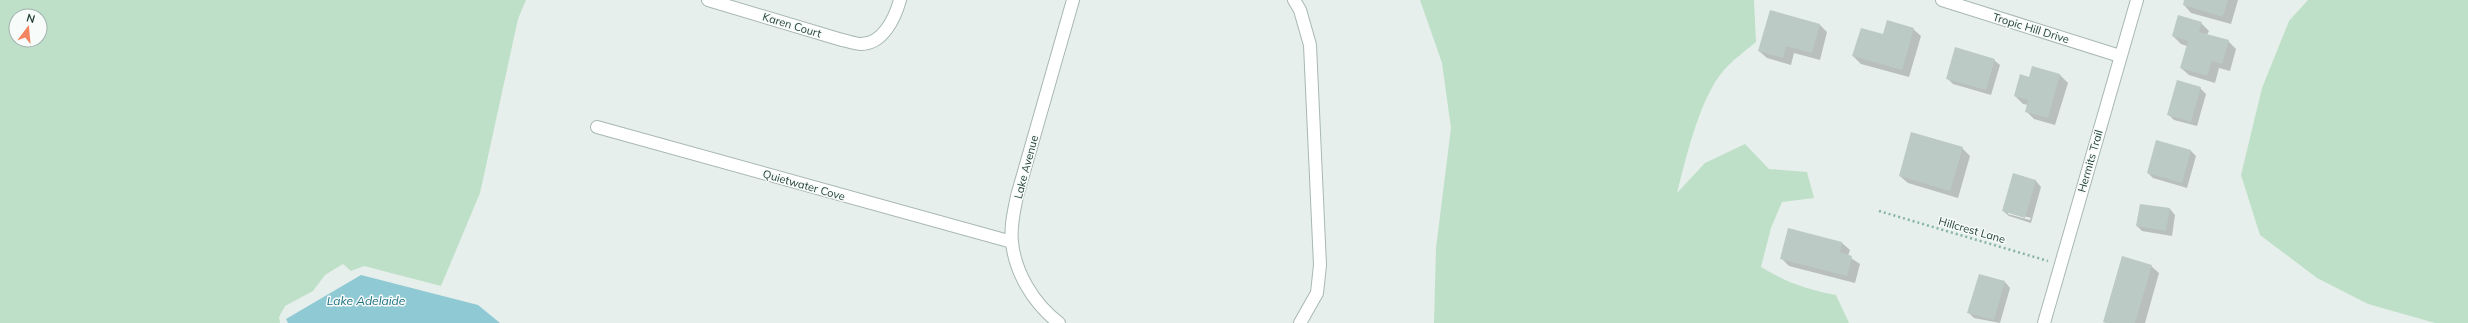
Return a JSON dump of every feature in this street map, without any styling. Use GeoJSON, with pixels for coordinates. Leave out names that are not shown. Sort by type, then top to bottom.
{"type":"FeatureCollection","features":[{"type":"Feature","properties":{"kind":"street","name":"Karen Court"},"geometry":{"type":"LineString","coordinates":[[708,0],[842,40],[861,44],[876,39],[888,27],[900,0]]}},
{"type":"Feature","properties":{"kind":"street","name":"Lake Avenue"},"geometry":{"type":"LineString","coordinates":[[1059,323],[1030,293],[1018,270],[1012,242],[1012,222],[1017,196],[1073,0]]}},
{"type":"Feature","properties":{"kind":"street"},"geometry":{"type":"LineString","coordinates":[[1294,0],[1300,10],[1310,45],[1320,265],[1317,293],[1300,323]]}},
{"type":"Feature","properties":{"kind":"street","name":"Tropic Hill Drive"},"geometry":{"type":"LineString","coordinates":[[1942,0],[2120,56]]}},
{"type":"Feature","properties":{"kind":"street","name":"Hermits Trail"},"geometry":{"type":"LineString","coordinates":[[2044,323],[2136,0]]}},
{"type":"Feature","properties":{"kind":"street","name":"Quietwater Cove"},"geometry":{"type":"LineString","coordinates":[[597,127],[1012,242]]}},
{"type":"Feature","properties":{"kind":"path","name":"Hillcrest Lane"},"geometry":{"type":"LineString","coordinates":[[1879,211],[2060,264]]}},
{"type":"Feature","properties":{"kind":"green space"},"geometry":{"type":"Polygon","coordinates":[[[0,0],[526,0],[518,19],[480,193],[441,286],[364,266],[351,271],[343,264],[325,275],[313,291],[285,306],[279,317],[280,323],[0,323],[0,0]]]}},
{"type":"Feature","properties":{"kind":"green space"},"geometry":{"type":"Polygon","coordinates":[[[1420,0],[1754,0],[1756,42],[1735,59],[1715,82],[1695,128],[1677,193],[1705,163],[1745,144],[1769,169],[1807,172],[1814,198],[1782,202],[1771,228],[1761,267],[1797,285],[1836,295],[1849,323],[1434,323],[1436,248],[1451,128],[1442,63],[1420,0]]]}},
{"type":"Feature","properties":{"kind":"green space"},"geometry":{"type":"Polygon","coordinates":[[[2308,0],[2468,0],[2468,323],[2435,323],[2368,304],[2317,278],[2260,235],[2241,175],[2262,88],[2289,21],[2308,0]]]}},
{"type":"Feature","properties":{"kind":"water","name":"Lake Adelaide"},"geometry":{"type":"Polygon","coordinates":[[[361,275],[478,305],[500,323],[288,323],[286,319],[361,275]]]}},
{"type":"Feature","properties":{"kind":"building"},"geometry":{"type":"Polygon","coordinates":[[[2184,0],[2228,0],[2223,17],[2183,5],[2184,0]]]}},
{"type":"Feature","properties":{"kind":"building"},"geometry":{"type":"Polygon","coordinates":[[[1770,10],[1820,24],[1812,53],[1786,46],[1783,58],[1758,51],[1770,10]]]}},
{"type":"Feature","properties":{"kind":"building"},"geometry":{"type":"Polygon","coordinates":[[[2178,15],[2202,22],[2199,32],[2229,40],[2222,64],[2212,61],[2207,76],[2180,68],[2188,41],[2172,36],[2178,15]]]}},
{"type":"Feature","properties":{"kind":"building"},"geometry":{"type":"Polygon","coordinates":[[[1887,20],[1914,28],[1902,70],[1852,56],[1861,28],[1883,34],[1887,20]]]}},
{"type":"Feature","properties":{"kind":"building"},"geometry":{"type":"Polygon","coordinates":[[[1955,47],[1995,59],[1986,90],[1946,79],[1955,47]]]}},
{"type":"Feature","properties":{"kind":"building"},"geometry":{"type":"Polygon","coordinates":[[[2032,66],[2060,74],[2048,118],[2025,112],[2028,100],[2014,96],[2020,74],[2029,77],[2032,66]]]}},
{"type":"Feature","properties":{"kind":"building"},"geometry":{"type":"Polygon","coordinates":[[[2177,80],[2201,87],[2191,122],[2167,115],[2177,80]]]}},
{"type":"Feature","properties":{"kind":"building"},"geometry":{"type":"Polygon","coordinates":[[[1911,132],[1963,147],[1950,191],[1899,176],[1911,132]]]}},
{"type":"Feature","properties":{"kind":"building"},"geometry":{"type":"Polygon","coordinates":[[[2156,140],[2191,150],[2182,183],[2147,173],[2156,140]]]}},
{"type":"Feature","properties":{"kind":"building"},"geometry":{"type":"Polygon","coordinates":[[[2013,173],[2036,180],[2025,218],[2002,211],[2013,173]]]}},
{"type":"Feature","properties":{"kind":"building"},"geometry":{"type":"Polygon","coordinates":[[[2140,204],[2170,208],[2166,231],[2136,226],[2140,204]]]}},
{"type":"Feature","properties":{"kind":"building"},"geometry":{"type":"Polygon","coordinates":[[[1788,228],[1842,242],[1840,252],[1852,256],[1847,276],[1780,259],[1788,228]]]}},
{"type":"Feature","properties":{"kind":"building"},"geometry":{"type":"Polygon","coordinates":[[[2122,256],[2152,265],[2135,323],[2106,323],[2103,322],[2122,256]]]}},
{"type":"Feature","properties":{"kind":"building"},"geometry":{"type":"Polygon","coordinates":[[[1979,274],[2005,281],[1994,320],[1967,313],[1979,274]]]}}]}
